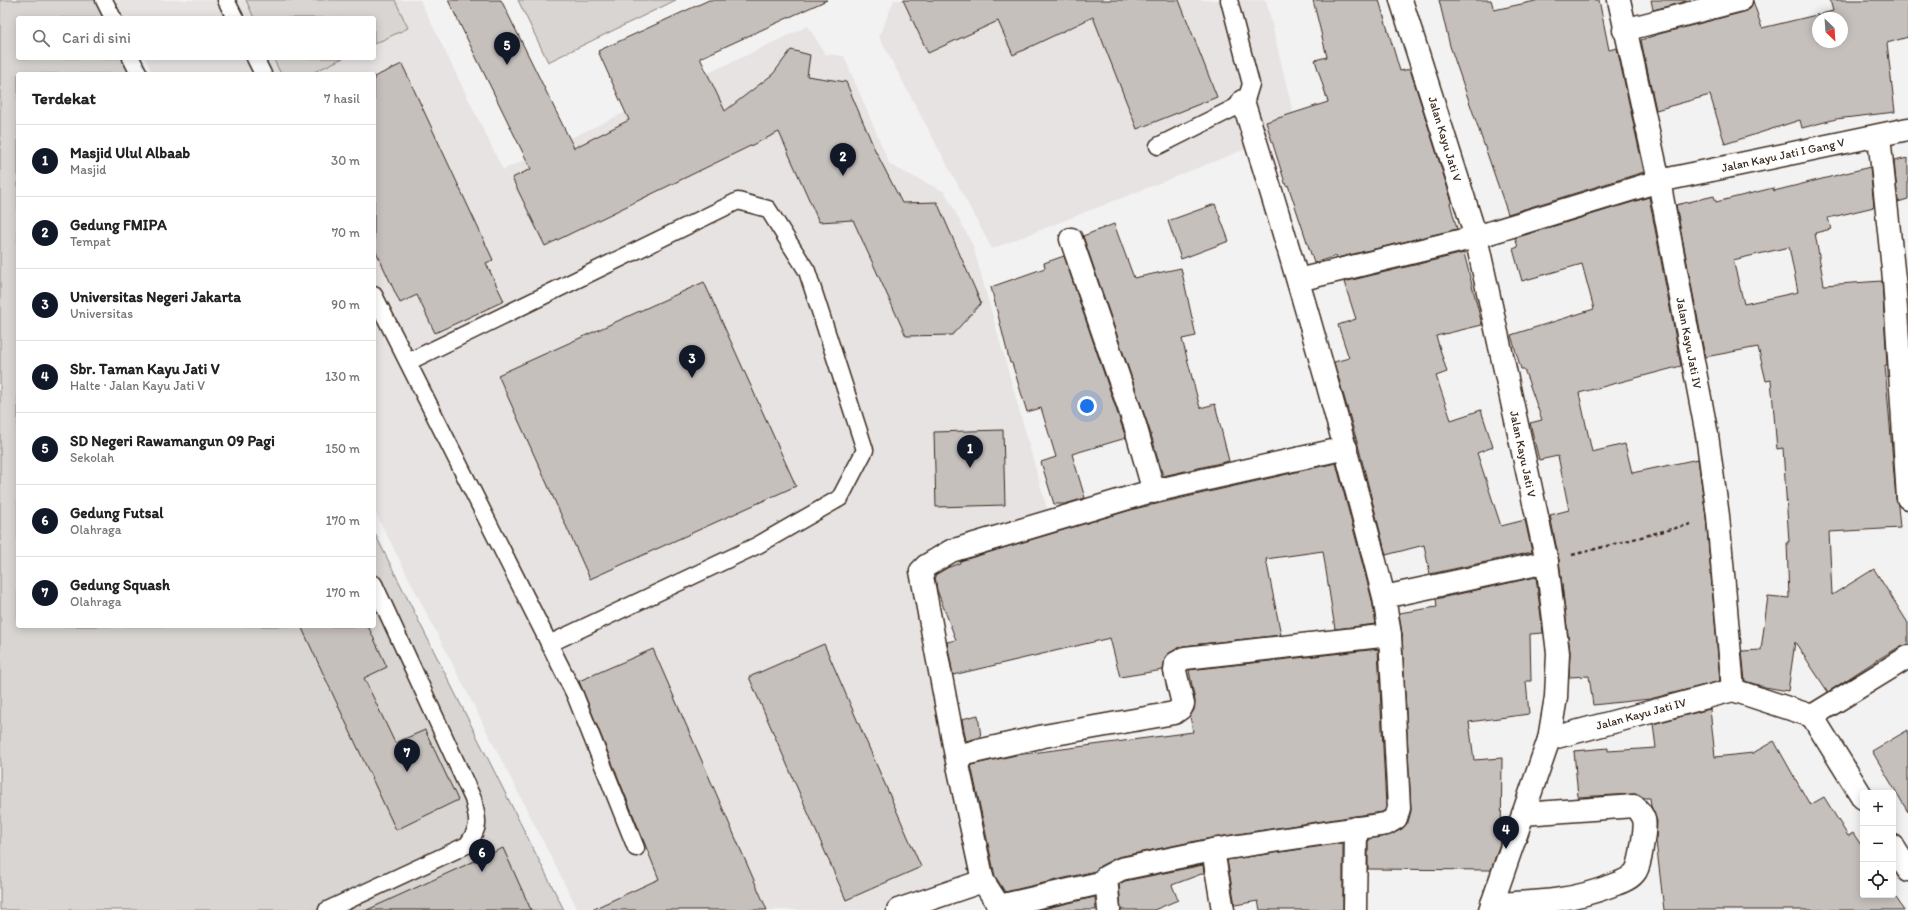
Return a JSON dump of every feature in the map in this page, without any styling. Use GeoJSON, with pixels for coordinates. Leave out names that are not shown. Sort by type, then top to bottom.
{"type":"FeatureCollection","features":[{"type":"Feature","properties":{"kind":"street","name":"Jalan Kayu Jati V"},"geometry":{"type":"LineString","coordinates":[[1401,0],[1476,237],[1547,562],[1558,653],[1556,697],[1549,739],[1491,907]]}},
{"type":"Feature","properties":{"kind":"street","name":"Jalan Kayu Jati IV"},"geometry":{"type":"LineString","coordinates":[[1549,739],[1732,690],[1718,516],[1707,436],[1659,181],[1624,30],[1619,0]]}},
{"type":"Feature","properties":{"kind":"street"},"geometry":{"type":"LineString","coordinates":[[1624,30],[1741,0]]}},
{"type":"Feature","properties":{"kind":"street"},"geometry":{"type":"LineString","coordinates":[[1109,910],[1105,882],[1106,877],[1109,874],[1121,869],[1213,850],[1386,824],[1396,818],[1399,808],[1390,635],[1384,597],[1346,448],[1298,280],[1243,101]]}},
{"type":"Feature","properties":{"kind":"street","name":"Jalan Kayu Jati I Gang V"},"geometry":{"type":"LineString","coordinates":[[1298,280],[1476,237],[1659,181],[1908,129]]}},
{"type":"Feature","properties":{"kind":"street"},"geometry":{"type":"LineString","coordinates":[[1879,136],[1901,278],[1908,498]]}},
{"type":"Feature","properties":{"kind":"street"},"geometry":{"type":"LineString","coordinates":[[1071,239],[1135,425],[1154,492]]}},
{"type":"Feature","properties":{"kind":"street"},"geometry":{"type":"LineString","coordinates":[[1105,882],[999,906],[983,881],[956,756],[920,571],[951,551],[1154,492],[1346,448]]}},
{"type":"Feature","properties":{"kind":"street"},"geometry":{"type":"LineString","coordinates":[[1384,597],[1547,562]]}},
{"type":"Feature","properties":{"kind":"street"},"geometry":{"type":"LineString","coordinates":[[956,756],[1044,736],[1174,713],[1181,708],[1183,704],[1175,671],[1176,664],[1184,658],[1390,635]]}},
{"type":"Feature","properties":{"kind":"street"},"geometry":{"type":"LineString","coordinates":[[1812,716],[1908,657]]}},
{"type":"Feature","properties":{"kind":"street"},"geometry":{"type":"LineString","coordinates":[[1732,690],[1812,716],[1860,793]]}},
{"type":"Feature","properties":{"kind":"street"},"geometry":{"type":"LineString","coordinates":[[1491,907],[1550,902],[1592,893],[1630,878],[1636,872],[1640,862],[1645,820],[1642,812],[1634,806],[1523,814]]}},
{"type":"Feature","properties":{"kind":"street"},"geometry":{"type":"LineString","coordinates":[[1355,910],[1356,828]]}},
{"type":"Feature","properties":{"kind":"street"},"geometry":{"type":"LineString","coordinates":[[1213,850],[1223,910]]}},
{"type":"Feature","properties":{"kind":"street"},"geometry":{"type":"LineString","coordinates":[[1896,851],[1908,870]]}},
{"type":"Feature","properties":{"kind":"street"},"geometry":{"type":"LineString","coordinates":[[898,910],[983,881]]}},
{"type":"Feature","properties":{"kind":"lane"},"geometry":{"type":"LineString","coordinates":[[104,0],[112,16]]}},
{"type":"Feature","properties":{"kind":"lane"},"geometry":{"type":"LineString","coordinates":[[226,0],[234,16]]}},
{"type":"Feature","properties":{"kind":"lane"},"geometry":{"type":"LineString","coordinates":[[1158,146],[1234,108],[1247,97],[1250,84],[1229,0]]}},
{"type":"Feature","properties":{"kind":"lane"},"geometry":{"type":"LineString","coordinates":[[132,60],[137,72]]}},
{"type":"Feature","properties":{"kind":"lane"},"geometry":{"type":"LineString","coordinates":[[256,60],[262,72]]}},
{"type":"Feature","properties":{"kind":"lane"},"geometry":{"type":"LineString","coordinates":[[408,362],[738,201],[768,209],[808,271],[864,450],[840,498],[758,545],[549,644]]}},
{"type":"Feature","properties":{"kind":"lane"},"geometry":{"type":"LineString","coordinates":[[376,299],[575,695],[636,848]]}},
{"type":"Feature","properties":{"kind":"lane"},"geometry":{"type":"LineString","coordinates":[[327,910],[467,845],[474,835],[479,823],[473,799],[376,588]]}},
{"type":"Feature","properties":{"kind":"path"},"geometry":{"type":"LineString","coordinates":[[1547,562],[1718,516]]}},
{"type":"Feature","properties":{"kind":"shaded area"},"geometry":{"type":"Polygon","coordinates":[[[0,0],[107,0],[116,16],[16,16],[16,60],[138,60],[144,72],[16,72],[16,628],[376,628],[376,536],[564,910],[0,910],[0,0]]]}},
{"type":"Feature","properties":{"kind":"shaded area"},"geometry":{"type":"Polygon","coordinates":[[[115,0],[420,0],[503,170],[808,26],[825,54],[844,56],[890,165],[945,192],[973,246],[1051,523],[912,561],[977,890],[908,910],[578,910],[376,514],[376,72],[152,72],[146,60],[376,60],[376,16],[123,16],[115,0]]]}},
{"type":"Feature","properties":{"kind":"shaded area"},"geometry":{"type":"Polygon","coordinates":[[[246,0],[395,0],[408,28],[376,43],[376,16],[253,16],[246,0]]]}},
{"type":"Feature","properties":{"kind":"shaded area"},"geometry":{"type":"Polygon","coordinates":[[[518,0],[676,0],[548,62],[518,0]]]}},
{"type":"Feature","properties":{"kind":"shaded area"},"geometry":{"type":"Polygon","coordinates":[[[894,0],[1266,0],[1297,129],[992,249],[879,37],[894,0]]]}},
{"type":"Feature","properties":{"kind":"shaded area"},"geometry":{"type":"Polygon","coordinates":[[[274,60],[339,60],[314,72],[280,72],[274,60]]]}},
{"type":"Feature","properties":{"kind":"building"},"geometry":{"type":"Polygon","coordinates":[[[448,0],[501,0],[574,148],[629,120],[598,51],[709,0],[827,0],[700,58],[725,111],[773,74],[791,50],[810,55],[807,76],[846,82],[875,150],[902,203],[937,202],[981,303],[952,335],[906,336],[853,220],[819,222],[779,132],[545,246],[512,178],[531,169],[448,0]]]}},
{"type":"Feature","properties":{"kind":"building"},"geometry":{"type":"Polygon","coordinates":[[[903,0],[1179,0],[1217,97],[1137,129],[1093,17],[1013,55],[998,21],[928,53],[903,0]]]}},
{"type":"Feature","properties":{"kind":"building"},"geometry":{"type":"Polygon","coordinates":[[[1313,0],[1379,0],[1400,71],[1410,69],[1452,202],[1450,203],[1457,229],[1337,258],[1336,256],[1314,263],[1288,185],[1286,186],[1266,122],[1328,102],[1315,60],[1327,57],[1313,0]]]}},
{"type":"Feature","properties":{"kind":"building"},"geometry":{"type":"Polygon","coordinates":[[[1439,0],[1491,0],[1494,10],[1540,0],[1599,0],[1609,50],[1617,48],[1644,172],[1508,214],[1450,46],[1439,0]]]}},
{"type":"Feature","properties":{"kind":"building"},"geometry":{"type":"Polygon","coordinates":[[[1651,0],[1691,0],[1653,10],[1651,0]]]}},
{"type":"Feature","properties":{"kind":"building"},"geometry":{"type":"Polygon","coordinates":[[[1830,0],[1908,0],[1908,37],[1887,43],[1895,112],[1836,119],[1802,128],[1800,120],[1725,144],[1710,95],[1656,110],[1641,40],[1744,12],[1750,9],[1753,1],[1762,28],[1812,16],[1812,48],[1848,48],[1848,12],[1829,12],[1833,11],[1830,0]]]}},
{"type":"Feature","properties":{"kind":"building"},"geometry":{"type":"Polygon","coordinates":[[[402,64],[493,260],[486,263],[504,301],[435,333],[417,295],[400,303],[376,251],[376,76],[402,64]]]}},
{"type":"Feature","properties":{"kind":"building"},"geometry":{"type":"Polygon","coordinates":[[[1908,158],[1908,199],[1898,202],[1894,161],[1908,158]]]}},
{"type":"Feature","properties":{"kind":"building"},"geometry":{"type":"Polygon","coordinates":[[[1870,167],[1874,207],[1828,218],[1831,229],[1815,233],[1824,285],[1882,281],[1887,365],[1885,365],[1896,499],[1900,528],[1829,532],[1832,595],[1874,569],[1908,623],[1908,645],[1901,646],[1877,660],[1828,692],[1795,642],[1788,691],[1765,687],[1745,681],[1742,651],[1761,650],[1768,596],[1789,598],[1787,542],[1789,542],[1783,448],[1777,449],[1771,380],[1766,381],[1758,347],[1705,357],[1676,205],[1714,196],[1716,202],[1773,188],[1774,191],[1870,167]],[[1789,247],[1733,260],[1744,304],[1798,292],[1789,247]]]}},
{"type":"Feature","properties":{"kind":"building"},"geometry":{"type":"Polygon","coordinates":[[[1649,197],[1681,366],[1579,393],[1592,452],[1625,444],[1632,473],[1698,459],[1706,517],[1720,681],[1650,699],[1593,705],[1589,676],[1569,677],[1570,652],[1559,560],[1550,515],[1569,510],[1558,456],[1539,460],[1530,423],[1542,420],[1524,369],[1521,369],[1511,335],[1594,309],[1582,264],[1522,281],[1513,249],[1518,247],[1515,238],[1649,197]]]}},
{"type":"Feature","properties":{"kind":"building"},"geometry":{"type":"Polygon","coordinates":[[[1215,204],[1229,241],[1181,259],[1168,221],[1215,204]]]}},
{"type":"Feature","properties":{"kind":"building"},"geometry":{"type":"Polygon","coordinates":[[[1114,224],[1134,278],[1181,268],[1196,336],[1182,339],[1200,408],[1215,404],[1229,461],[1163,476],[1150,431],[1083,236],[1114,224]]]}},
{"type":"Feature","properties":{"kind":"building"},"geometry":{"type":"Polygon","coordinates":[[[1464,253],[1482,325],[1436,336],[1447,372],[1436,376],[1451,420],[1481,410],[1493,447],[1477,453],[1501,526],[1525,520],[1532,552],[1430,574],[1424,545],[1386,555],[1358,445],[1334,362],[1349,358],[1338,325],[1356,319],[1344,282],[1464,253]]]}},
{"type":"Feature","properties":{"kind":"building"},"geometry":{"type":"Polygon","coordinates":[[[1064,256],[1126,438],[1072,454],[1085,498],[1065,504],[1054,504],[1041,462],[1056,457],[1041,408],[1027,412],[1012,363],[1010,363],[991,287],[1045,268],[1044,263],[1064,256]]]}},
{"type":"Feature","properties":{"kind":"building"},"geometry":{"type":"Polygon","coordinates":[[[704,282],[796,486],[590,579],[498,375],[704,282]]]}},
{"type":"Feature","properties":{"kind":"building"},"geometry":{"type":"Polygon","coordinates":[[[1003,430],[1005,505],[936,507],[934,432],[1003,430]]]}},
{"type":"Feature","properties":{"kind":"building"},"geometry":{"type":"Polygon","coordinates":[[[1336,463],[1372,600],[1376,624],[1335,629],[1323,551],[1266,559],[1281,635],[1183,646],[1166,656],[1163,670],[1120,677],[1110,638],[953,675],[947,642],[956,640],[937,590],[935,575],[947,568],[960,563],[960,561],[1134,509],[1336,463]]]}},
{"type":"Feature","properties":{"kind":"building"},"geometry":{"type":"Polygon","coordinates":[[[1536,577],[1543,633],[1530,634],[1531,681],[1526,681],[1529,714],[1469,722],[1474,760],[1502,758],[1501,840],[1491,870],[1368,869],[1368,839],[1388,836],[1402,829],[1408,822],[1411,811],[1402,634],[1399,613],[1437,607],[1436,599],[1536,577]]]}},
{"type":"Feature","properties":{"kind":"building"},"geometry":{"type":"Polygon","coordinates":[[[302,628],[369,628],[387,667],[364,678],[395,743],[425,730],[458,800],[396,830],[302,628]]]}},
{"type":"Feature","properties":{"kind":"building"},"geometry":{"type":"Polygon","coordinates":[[[824,644],[921,867],[846,900],[749,677],[824,644]]]}},
{"type":"Feature","properties":{"kind":"building"},"geometry":{"type":"Polygon","coordinates":[[[653,649],[767,910],[591,910],[659,879],[579,681],[653,649]]]}},
{"type":"Feature","properties":{"kind":"building"},"geometry":{"type":"Polygon","coordinates":[[[1378,649],[1386,806],[1385,810],[1382,812],[1211,838],[1118,857],[1100,866],[1095,871],[1005,892],[995,876],[971,765],[1016,755],[1193,732],[1190,716],[1194,710],[1195,701],[1189,670],[1378,649]]]}},
{"type":"Feature","properties":{"kind":"building"},"geometry":{"type":"Polygon","coordinates":[[[1710,709],[1715,757],[1753,753],[1774,741],[1810,805],[1824,797],[1848,836],[1853,833],[1860,844],[1860,898],[1896,898],[1904,910],[1664,910],[1656,841],[1657,821],[1651,806],[1650,798],[1644,798],[1638,794],[1578,797],[1574,751],[1608,748],[1608,751],[1656,748],[1653,724],[1710,709]]]}},
{"type":"Feature","properties":{"kind":"building"},"geometry":{"type":"Polygon","coordinates":[[[978,715],[981,737],[966,741],[962,719],[978,715]]]}},
{"type":"Feature","properties":{"kind":"building"},"geometry":{"type":"Polygon","coordinates":[[[1908,730],[1908,812],[1896,790],[1872,751],[1908,730]]]}},
{"type":"Feature","properties":{"kind":"building"},"geometry":{"type":"Polygon","coordinates":[[[1343,843],[1343,910],[1260,910],[1258,901],[1235,905],[1227,860],[1343,843]]]}},
{"type":"Feature","properties":{"kind":"building"},"geometry":{"type":"Polygon","coordinates":[[[503,848],[531,910],[367,910],[503,848]]]}},
{"type":"Feature","properties":{"kind":"building"},"geometry":{"type":"Polygon","coordinates":[[[1203,865],[1204,873],[1172,885],[1178,900],[1154,910],[1121,910],[1119,884],[1125,881],[1203,865]]]}},
{"type":"Feature","properties":{"kind":"building"},"geometry":{"type":"Polygon","coordinates":[[[1095,897],[1096,910],[1038,910],[1095,897]]]}},
{"type":"Feature","properties":{"kind":"place","name":"SD Negeri Rawamangun 09 Pagi"},"geometry":{"type":"Point","coordinates":[507,65]}},
{"type":"Feature","properties":{"kind":"place","name":"Gedung FMIPA"},"geometry":{"type":"Point","coordinates":[843,176]}},
{"type":"Feature","properties":{"kind":"place","name":"Universitas Negeri Jakarta"},"geometry":{"type":"Point","coordinates":[692,378]}},
{"type":"Feature","properties":{"kind":"place","name":"Masjid Ulul Albaab"},"geometry":{"type":"Point","coordinates":[970,468]}},
{"type":"Feature","properties":{"kind":"place","name":"Gedung Squash"},"geometry":{"type":"Point","coordinates":[407,772]}},
{"type":"Feature","properties":{"kind":"place","name":"Sbr. Taman Kayu Jati V"},"geometry":{"type":"Point","coordinates":[1506,849]}},
{"type":"Feature","properties":{"kind":"place","name":"Gedung Futsal"},"geometry":{"type":"Point","coordinates":[482,872]}}]}
